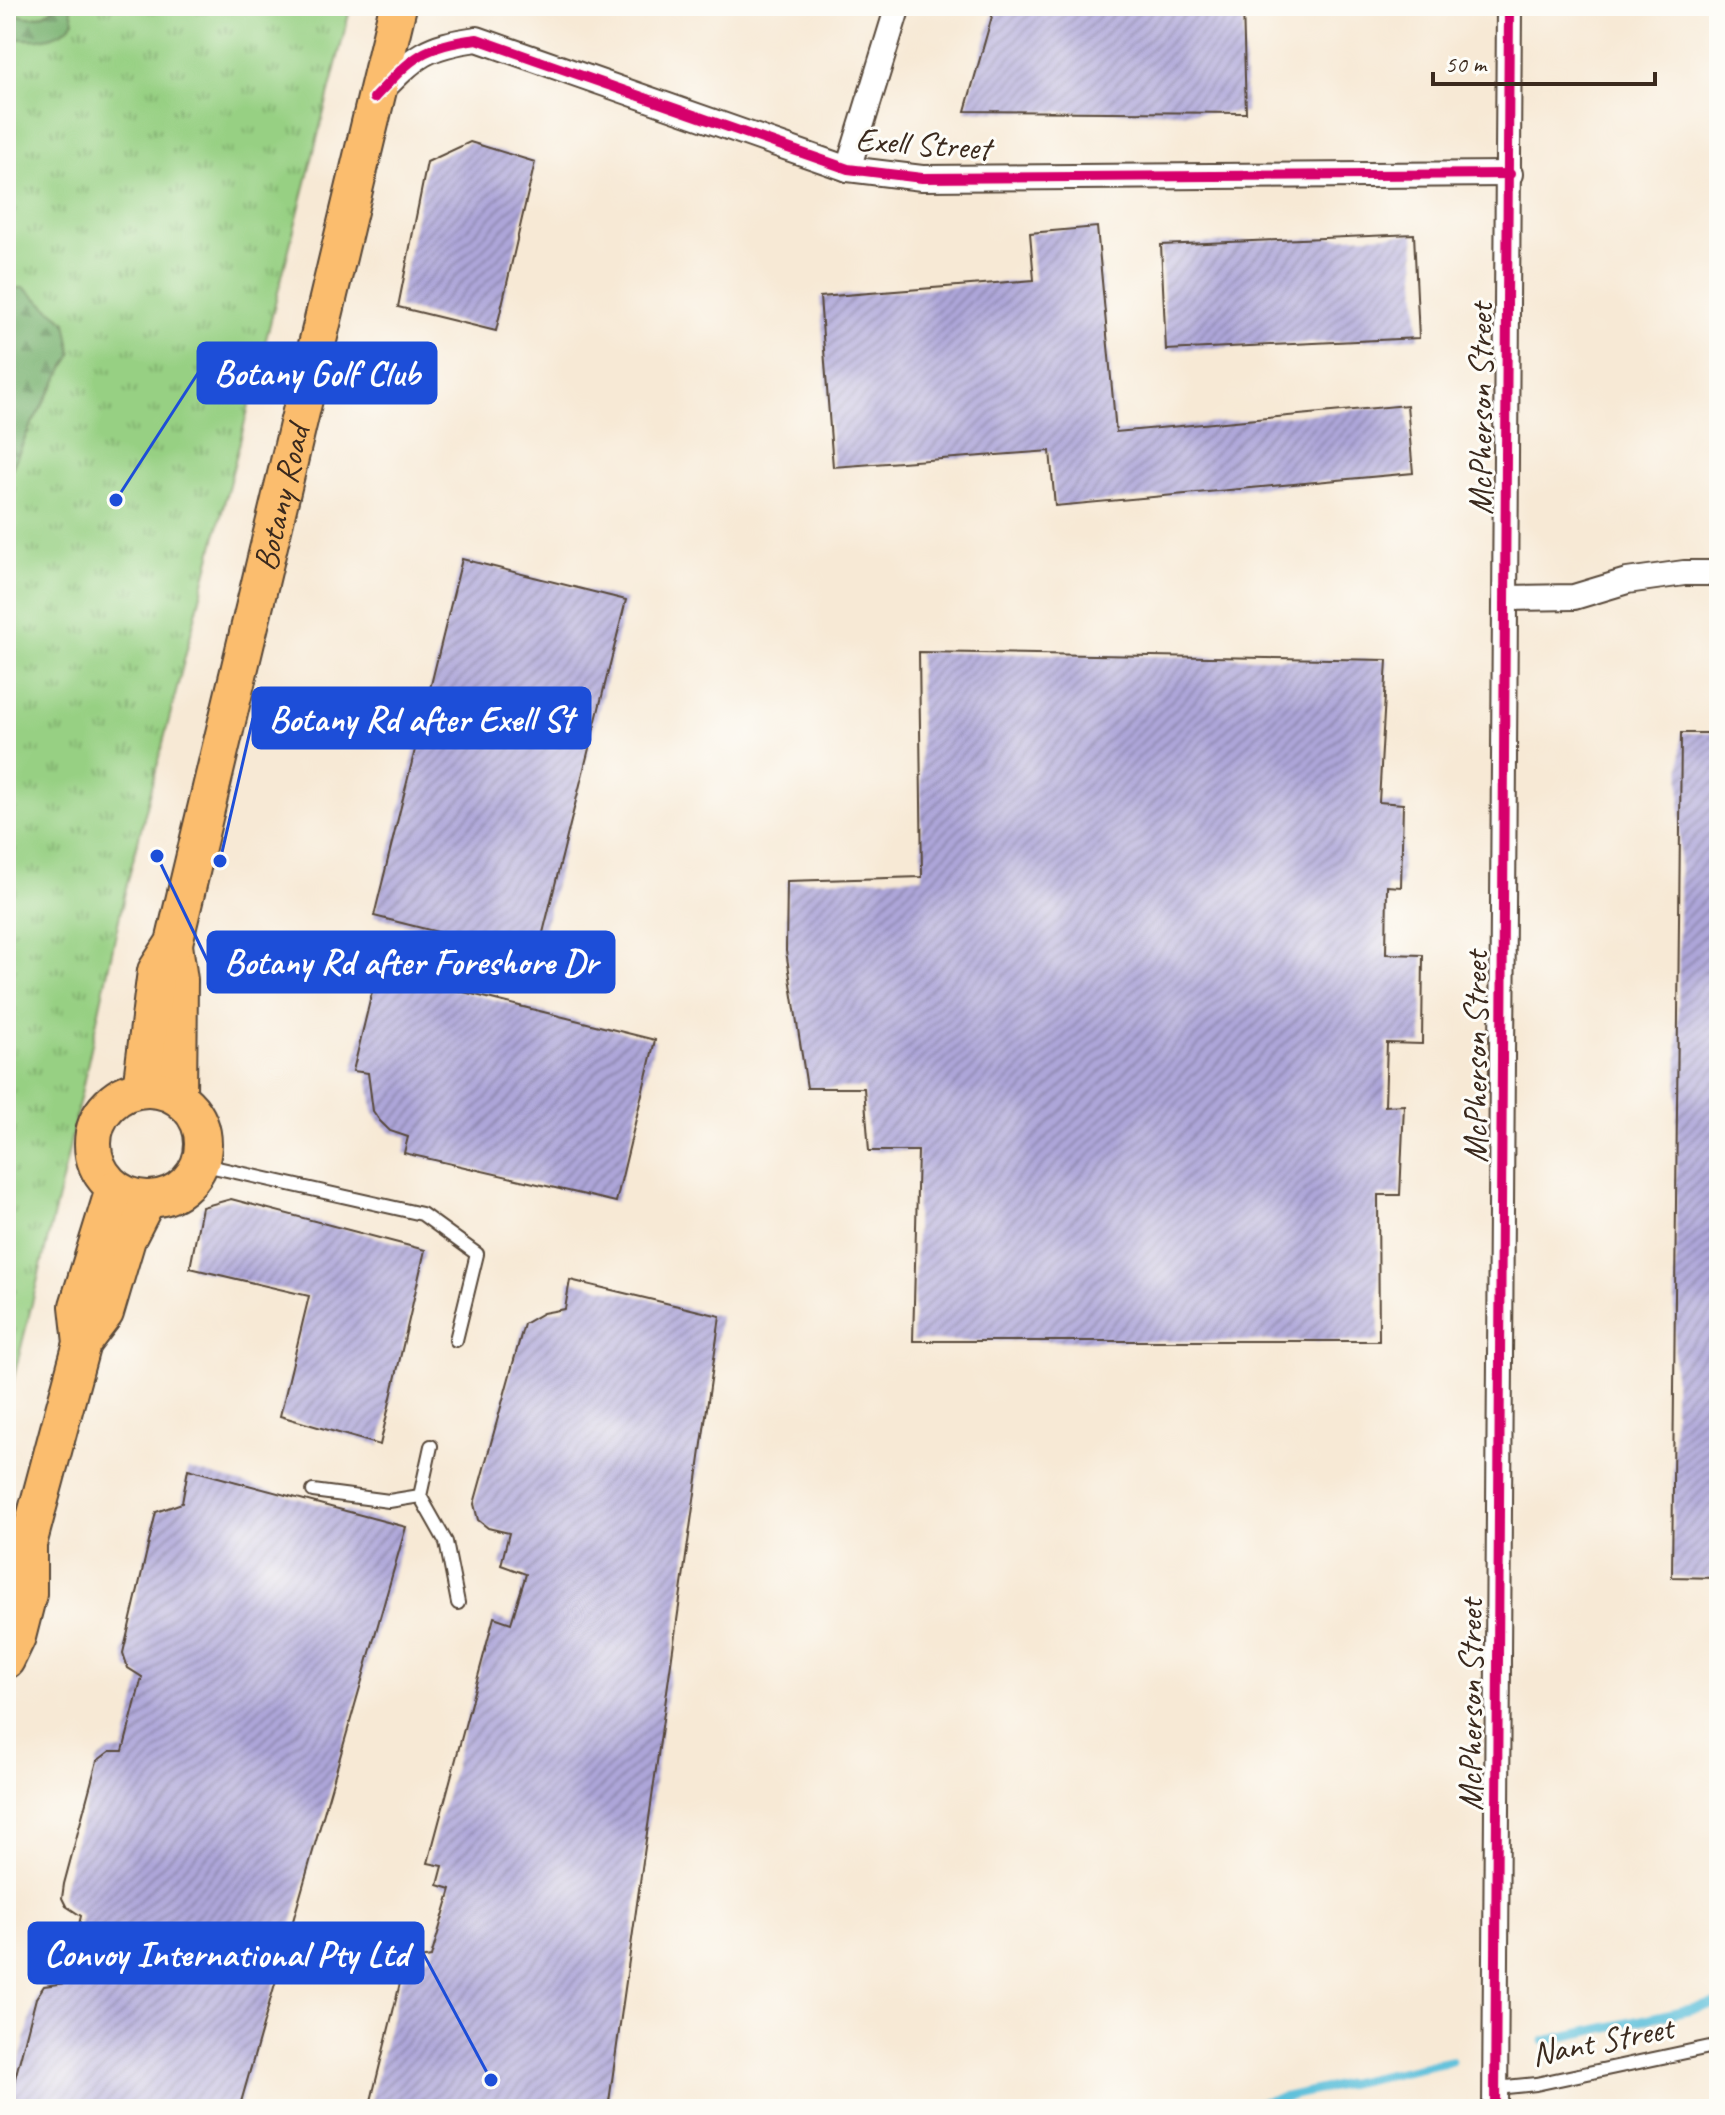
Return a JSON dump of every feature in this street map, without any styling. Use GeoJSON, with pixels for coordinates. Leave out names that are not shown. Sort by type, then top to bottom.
{"type":"FeatureCollection","features":[{"type":"Feature","properties":{"kind":"main road","name":"Botany Road"},"geometry":{"type":"LineString","coordinates":[[141,1089],[156,971],[174,943],[398,6]]}},
{"type":"Feature","properties":{"kind":"main road","name":"Botany Road"},"geometry":{"type":"LineString","coordinates":[[174,943],[179,980],[178,1097]]}},
{"type":"Feature","properties":{"kind":"main road"},"geometry":{"type":"LineString","coordinates":[[141,1089],[160,1089],[178,1097],[192,1109],[201,1127],[204,1145],[200,1164],[179,1191],[130,1194],[102,1175],[94,1158],[92,1139],[97,1121],[108,1105],[122,1094],[141,1089]]}},
{"type":"Feature","properties":{"kind":"main road"},"geometry":{"type":"LineString","coordinates":[[6,1660],[17,1637],[28,1594],[28,1544],[82,1343],[105,1313],[127,1239],[130,1194]]}},
{"type":"Feature","properties":{"kind":"main road"},"geometry":{"type":"LineString","coordinates":[[6,1575],[28,1544]]}},
{"type":"Feature","properties":{"kind":"street"},"geometry":{"type":"LineString","coordinates":[[848,169],[898,6]]}},
{"type":"Feature","properties":{"kind":"street","name":"McPherson Street"},"geometry":{"type":"LineString","coordinates":[[1496,2098],[1509,6]]}},
{"type":"Feature","properties":{"kind":"street","name":"Exell Street"},"geometry":{"type":"LineString","coordinates":[[374,98],[406,65],[439,44],[477,39],[848,169],[922,178],[1510,174]]}},
{"type":"Feature","properties":{"kind":"street"},"geometry":{"type":"LineString","coordinates":[[1507,598],[1574,597],[1627,581],[1684,573],[1719,573]]}},
{"type":"Feature","properties":{"kind":"lane"},"geometry":{"type":"LineString","coordinates":[[200,1164],[422,1214],[477,1254],[456,1340]]}},
{"type":"Feature","properties":{"kind":"lane"},"geometry":{"type":"LineString","coordinates":[[431,1446],[420,1496],[446,1542],[458,1603]]}},
{"type":"Feature","properties":{"kind":"lane"},"geometry":{"type":"LineString","coordinates":[[313,1491],[389,1501],[420,1496]]}},
{"type":"Feature","properties":{"kind":"lane","name":"Nant Street"},"geometry":{"type":"LineString","coordinates":[[1496,2098],[1536,2084],[1719,2045]]}},
{"type":"Feature","properties":{"kind":"green space"},"geometry":{"type":"Polygon","coordinates":[[[6,6],[351,6],[124,896],[62,1181],[6,1409],[6,6]]]}},
{"type":"Feature","properties":{"kind":"green space"},"geometry":{"type":"Polygon","coordinates":[[[55,6],[70,6],[74,21],[68,28],[43,38],[6,37],[6,11],[32,17],[44,15],[55,6]]]}},
{"type":"Feature","properties":{"kind":"green space"},"geometry":{"type":"Polygon","coordinates":[[[6,288],[24,288],[66,322],[72,354],[29,429],[6,482],[6,288]]]}},
{"type":"Feature","properties":{"kind":"building"},"geometry":{"type":"Polygon","coordinates":[[[995,6],[1243,6],[1246,113],[965,111],[995,6]]]}},
{"type":"Feature","properties":{"kind":"building"},"geometry":{"type":"Polygon","coordinates":[[[470,142],[535,162],[496,331],[398,307],[427,162],[470,142]]]}},
{"type":"Feature","properties":{"kind":"building"},"geometry":{"type":"Polygon","coordinates":[[[1097,227],[1116,432],[1407,405],[1413,473],[1055,506],[1050,451],[833,467],[820,297],[1034,280],[1030,233],[1097,227]]]}},
{"type":"Feature","properties":{"kind":"building"},"geometry":{"type":"Polygon","coordinates":[[[1414,234],[1419,338],[1166,350],[1161,245],[1414,234]]]}},
{"type":"Feature","properties":{"kind":"building"},"geometry":{"type":"Polygon","coordinates":[[[462,559],[626,600],[537,957],[374,916],[462,559]]]}},
{"type":"Feature","properties":{"kind":"building"},"geometry":{"type":"Polygon","coordinates":[[[919,652],[1387,660],[1379,802],[1403,804],[1401,887],[1387,886],[1386,954],[1423,955],[1422,1044],[1387,1043],[1385,1106],[1404,1105],[1400,1195],[1378,1195],[1379,1341],[913,1341],[918,1151],[869,1151],[864,1088],[807,1088],[786,951],[787,881],[922,877],[919,652]]]}},
{"type":"Feature","properties":{"kind":"building"},"geometry":{"type":"Polygon","coordinates":[[[1681,733],[1719,733],[1719,1578],[1672,1577],[1681,733]]]}},
{"type":"Feature","properties":{"kind":"building"},"geometry":{"type":"Polygon","coordinates":[[[388,973],[655,1040],[616,1202],[404,1153],[408,1137],[390,1131],[380,1121],[373,1111],[368,1073],[353,1071],[374,984],[384,988],[388,973]]]}},
{"type":"Feature","properties":{"kind":"building"},"geometry":{"type":"Polygon","coordinates":[[[231,1199],[425,1250],[380,1445],[280,1416],[309,1296],[190,1268],[202,1207],[231,1199]]]}},
{"type":"Feature","properties":{"kind":"building"},"geometry":{"type":"Polygon","coordinates":[[[570,1280],[720,1316],[608,2109],[369,2109],[401,1979],[419,1959],[431,1957],[451,1889],[438,1885],[443,1866],[428,1863],[494,1617],[511,1623],[526,1574],[501,1565],[509,1533],[488,1528],[478,1520],[474,1504],[524,1324],[543,1313],[565,1309],[570,1280]]]}},
{"type":"Feature","properties":{"kind":"building"},"geometry":{"type":"Polygon","coordinates":[[[188,1469],[406,1527],[239,2109],[7,2109],[36,1998],[44,1986],[65,1983],[81,1916],[66,1906],[62,1898],[64,1884],[97,1761],[110,1751],[123,1751],[142,1677],[128,1668],[123,1653],[156,1512],[182,1503],[188,1469]]]}},
{"type":"Feature","properties":{"kind":"waterway"},"geometry":{"type":"LineString","coordinates":[[1544,2041],[1719,2003]]}},
{"type":"Feature","properties":{"kind":"waterway"},"geometry":{"type":"LineString","coordinates":[[1230,2109],[1451,2061]]}},
{"type":"Feature","properties":{"kind":"cycle path"},"geometry":{"type":"LineString","coordinates":[[1495,2109],[1509,6]]}},
{"type":"Feature","properties":{"kind":"cycle path"},"geometry":{"type":"LineString","coordinates":[[374,98],[419,56],[443,46],[477,39],[848,169],[922,178],[1510,174]]}},
{"type":"Feature","properties":{"kind":"place","name":"Botany Golf Club"},"geometry":{"type":"Point","coordinates":[116,500]}},
{"type":"Feature","properties":{"kind":"place","name":"Botany Rd after Foreshore Dr"},"geometry":{"type":"Point","coordinates":[157,856]}},
{"type":"Feature","properties":{"kind":"place","name":"Botany Rd after Exell St"},"geometry":{"type":"Point","coordinates":[220,861]}},
{"type":"Feature","properties":{"kind":"place","name":"Convoy International Pty Ltd"},"geometry":{"type":"Point","coordinates":[491,2080]}}]}
